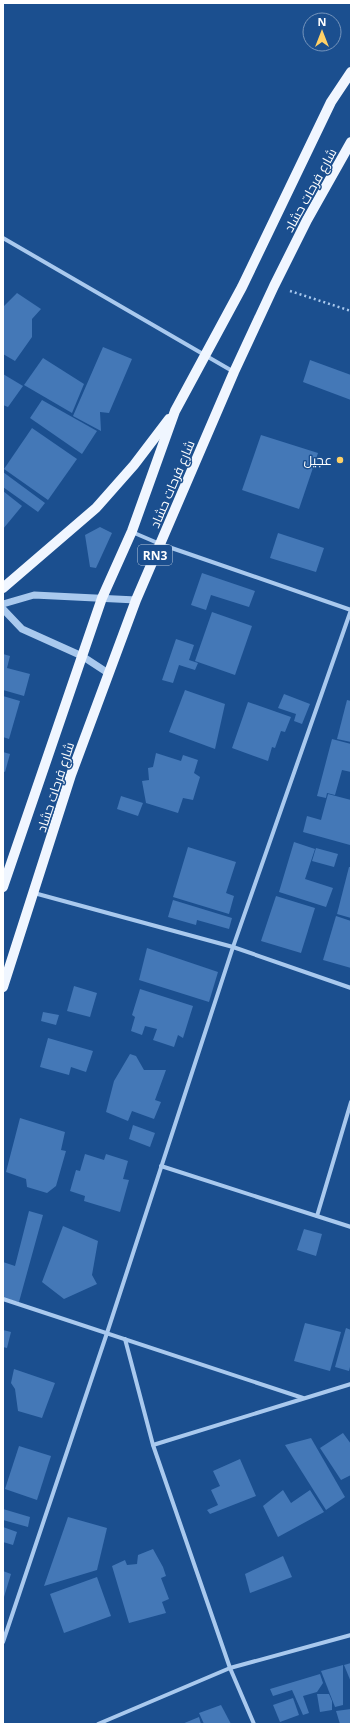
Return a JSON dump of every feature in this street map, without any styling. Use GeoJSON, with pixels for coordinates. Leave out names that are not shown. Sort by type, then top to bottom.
{"type":"FeatureCollection","features":[{"type":"Feature","properties":{"kind":"main road","name":"شارع فرحات حشاد"},"geometry":{"type":"LineString","coordinates":[[3,887],[102,598],[132,531],[175,411],[242,287],[331,102],[351,72]]}},
{"type":"Feature","properties":{"kind":"main road","name":"شارع فرحات حشاد"},"geometry":{"type":"LineString","coordinates":[[3,987],[71,775],[136,600],[234,372],[274,286],[307,220],[351,142]]}},
{"type":"Feature","properties":{"kind":"main road"},"geometry":{"type":"LineString","coordinates":[[3,588],[96,508],[134,465],[175,411]]}},
{"type":"Feature","properties":{"kind":"street"},"geometry":{"type":"LineString","coordinates":[[3,238],[204,356],[234,372]]}},
{"type":"Feature","properties":{"kind":"street"},"geometry":{"type":"LineString","coordinates":[[3,1642],[107,1333],[233,947],[351,610],[160,544],[132,531]]}},
{"type":"Feature","properties":{"kind":"street"},"geometry":{"type":"LineString","coordinates":[[3,604],[34,595],[136,600]]}},
{"type":"Feature","properties":{"kind":"street"},"geometry":{"type":"LineString","coordinates":[[3,609],[22,629],[82,656],[108,673]]}},
{"type":"Feature","properties":{"kind":"street"},"geometry":{"type":"LineString","coordinates":[[34,893],[233,947],[351,988]]}},
{"type":"Feature","properties":{"kind":"street"},"geometry":{"type":"LineString","coordinates":[[317,1216],[351,1102]]}},
{"type":"Feature","properties":{"kind":"street"},"geometry":{"type":"LineString","coordinates":[[161,1166],[351,1227]]}},
{"type":"Feature","properties":{"kind":"street"},"geometry":{"type":"LineString","coordinates":[[3,1299],[302,1398]]}},
{"type":"Feature","properties":{"kind":"street"},"geometry":{"type":"LineString","coordinates":[[125,1340],[152,1445],[230,1668],[254,1724]]}},
{"type":"Feature","properties":{"kind":"street"},"geometry":{"type":"LineString","coordinates":[[152,1445],[351,1384]]}},
{"type":"Feature","properties":{"kind":"street"},"geometry":{"type":"LineString","coordinates":[[98,1724],[230,1668],[351,1635]]}},
{"type":"Feature","properties":{"kind":"path"},"geometry":{"type":"LineString","coordinates":[[274,286],[351,311]]}},
{"type":"Feature","properties":{"kind":"building"},"geometry":{"type":"Polygon","coordinates":[[[17,293],[41,309],[32,319],[32,337],[15,361],[3,354],[3,307],[17,293]]]}},
{"type":"Feature","properties":{"kind":"building"},"geometry":{"type":"Polygon","coordinates":[[[103,347],[132,359],[109,413],[100,412],[101,431],[73,416],[103,347]]]}},
{"type":"Feature","properties":{"kind":"building"},"geometry":{"type":"Polygon","coordinates":[[[43,358],[84,384],[72,413],[24,385],[43,358]]]}},
{"type":"Feature","properties":{"kind":"building"},"geometry":{"type":"Polygon","coordinates":[[[310,360],[351,375],[351,400],[303,382],[310,360]]]}},
{"type":"Feature","properties":{"kind":"building"},"geometry":{"type":"Polygon","coordinates":[[[3,374],[23,386],[8,407],[3,405],[3,374]]]}},
{"type":"Feature","properties":{"kind":"building"},"geometry":{"type":"Polygon","coordinates":[[[42,400],[97,431],[82,454],[30,418],[42,400]]]}},
{"type":"Feature","properties":{"kind":"building"},"geometry":{"type":"Polygon","coordinates":[[[32,428],[77,459],[48,500],[4,469],[32,428]]]}},
{"type":"Feature","properties":{"kind":"building"},"geometry":{"type":"Polygon","coordinates":[[[261,435],[318,453],[299,509],[242,490],[261,435]]]}},
{"type":"Feature","properties":{"kind":"building"},"geometry":{"type":"Polygon","coordinates":[[[3,472],[45,503],[38,512],[3,487],[3,472]]]}},
{"type":"Feature","properties":{"kind":"building"},"geometry":{"type":"Polygon","coordinates":[[[3,491],[22,506],[3,529],[3,491]]]}},
{"type":"Feature","properties":{"kind":"building"},"geometry":{"type":"Polygon","coordinates":[[[100,527],[112,533],[96,568],[90,567],[85,535],[100,527]]]}},
{"type":"Feature","properties":{"kind":"building"},"geometry":{"type":"Polygon","coordinates":[[[278,533],[324,548],[316,572],[270,558],[278,533]]]}},
{"type":"Feature","properties":{"kind":"building"},"geometry":{"type":"Polygon","coordinates":[[[202,573],[255,591],[249,607],[211,595],[206,610],[191,605],[202,573]]]}},
{"type":"Feature","properties":{"kind":"building"},"geometry":{"type":"Polygon","coordinates":[[[212,612],[252,626],[235,675],[195,661],[212,612]]]}},
{"type":"Feature","properties":{"kind":"building"},"geometry":{"type":"Polygon","coordinates":[[[176,639],[194,645],[189,660],[198,663],[195,670],[179,665],[173,683],[162,680],[176,639]]]}},
{"type":"Feature","properties":{"kind":"building"},"geometry":{"type":"Polygon","coordinates":[[[3,654],[10,656],[7,668],[30,674],[24,696],[3,690],[3,654]]]}},
{"type":"Feature","properties":{"kind":"building"},"geometry":{"type":"Polygon","coordinates":[[[185,690],[225,704],[215,749],[169,732],[185,690]]]}},
{"type":"Feature","properties":{"kind":"building"},"geometry":{"type":"Polygon","coordinates":[[[284,694],[310,704],[302,724],[294,721],[296,714],[278,708],[284,694]]]}},
{"type":"Feature","properties":{"kind":"building"},"geometry":{"type":"Polygon","coordinates":[[[3,696],[20,701],[9,739],[3,737],[3,696]]]}},
{"type":"Feature","properties":{"kind":"building"},"geometry":{"type":"Polygon","coordinates":[[[347,700],[351,701],[351,742],[337,739],[347,700]]]}},
{"type":"Feature","properties":{"kind":"building"},"geometry":{"type":"Polygon","coordinates":[[[248,702],[291,717],[285,732],[281,731],[275,748],[272,747],[268,761],[232,748],[248,702]]]}},
{"type":"Feature","properties":{"kind":"building"},"geometry":{"type":"Polygon","coordinates":[[[332,739],[351,744],[351,772],[342,770],[335,795],[327,793],[326,798],[317,796],[332,739]]]}},
{"type":"Feature","properties":{"kind":"building"},"geometry":{"type":"Polygon","coordinates":[[[3,752],[10,754],[5,772],[3,771],[3,752]]]}},
{"type":"Feature","properties":{"kind":"building"},"geometry":{"type":"Polygon","coordinates":[[[156,753],[181,761],[183,755],[198,760],[194,773],[200,777],[193,800],[183,798],[178,813],[146,803],[142,781],[149,780],[148,768],[153,767],[156,753]]]}},
{"type":"Feature","properties":{"kind":"building"},"geometry":{"type":"Polygon","coordinates":[[[328,794],[351,800],[350,845],[303,832],[307,816],[321,820],[328,794]]]}},
{"type":"Feature","properties":{"kind":"building"},"geometry":{"type":"Polygon","coordinates":[[[121,796],[143,803],[138,816],[117,809],[121,796]]]}},
{"type":"Feature","properties":{"kind":"building"},"geometry":{"type":"Polygon","coordinates":[[[294,842],[315,849],[305,879],[333,888],[326,907],[279,892],[294,842]]]}},
{"type":"Feature","properties":{"kind":"building"},"geometry":{"type":"Polygon","coordinates":[[[188,847],[236,862],[226,893],[234,896],[229,914],[173,897],[188,847]]]}},
{"type":"Feature","properties":{"kind":"building"},"geometry":{"type":"Polygon","coordinates":[[[316,848],[338,854],[334,867],[312,861],[316,848]]]}},
{"type":"Feature","properties":{"kind":"building"},"geometry":{"type":"Polygon","coordinates":[[[349,867],[351,867],[351,918],[337,914],[349,867]]]}},
{"type":"Feature","properties":{"kind":"building"},"geometry":{"type":"Polygon","coordinates":[[[276,896],[315,908],[301,953],[261,941],[276,896]]]}},
{"type":"Feature","properties":{"kind":"building"},"geometry":{"type":"Polygon","coordinates":[[[173,900],[232,918],[229,929],[197,920],[196,925],[168,917],[173,900]]]}},
{"type":"Feature","properties":{"kind":"building"},"geometry":{"type":"Polygon","coordinates":[[[336,916],[351,921],[351,968],[323,960],[336,916]]]}},
{"type":"Feature","properties":{"kind":"building"},"geometry":{"type":"Polygon","coordinates":[[[147,948],[218,972],[209,1002],[139,980],[147,948]]]}},
{"type":"Feature","properties":{"kind":"building"},"geometry":{"type":"Polygon","coordinates":[[[74,986],[97,993],[90,1017],[67,1011],[74,986]]]}},
{"type":"Feature","properties":{"kind":"building"},"geometry":{"type":"Polygon","coordinates":[[[140,989],[193,1006],[183,1038],[178,1035],[174,1047],[153,1040],[157,1029],[145,1026],[142,1035],[131,1031],[135,1017],[132,1015],[140,989]]]}},
{"type":"Feature","properties":{"kind":"building"},"geometry":{"type":"Polygon","coordinates":[[[43,1012],[59,1015],[56,1025],[41,1021],[43,1012]]]}},
{"type":"Feature","properties":{"kind":"building"},"geometry":{"type":"Polygon","coordinates":[[[48,1038],[93,1051],[86,1072],[71,1067],[69,1075],[40,1067],[48,1038]]]}},
{"type":"Feature","properties":{"kind":"building"},"geometry":{"type":"Polygon","coordinates":[[[130,1054],[136,1056],[144,1070],[166,1070],[155,1100],[161,1102],[154,1119],[132,1111],[128,1121],[106,1112],[114,1081],[130,1054]]]}},
{"type":"Feature","properties":{"kind":"building"},"geometry":{"type":"Polygon","coordinates":[[[20,1118],[65,1132],[61,1150],[66,1151],[56,1186],[47,1193],[27,1187],[26,1179],[6,1172],[20,1118]]]}},
{"type":"Feature","properties":{"kind":"building"},"geometry":{"type":"Polygon","coordinates":[[[133,1125],[155,1133],[150,1147],[129,1139],[133,1125]]]}},
{"type":"Feature","properties":{"kind":"building"},"geometry":{"type":"Polygon","coordinates":[[[85,1154],[104,1160],[106,1154],[128,1161],[123,1179],[129,1180],[120,1212],[84,1201],[85,1196],[70,1191],[76,1170],[80,1171],[85,1154]]]}},
{"type":"Feature","properties":{"kind":"building"},"geometry":{"type":"Polygon","coordinates":[[[29,1211],[43,1215],[19,1302],[3,1298],[3,1262],[15,1266],[29,1211]]]}},
{"type":"Feature","properties":{"kind":"building"},"geometry":{"type":"Polygon","coordinates":[[[63,1226],[98,1241],[92,1275],[97,1284],[64,1299],[42,1282],[63,1226]]]}},
{"type":"Feature","properties":{"kind":"building"},"geometry":{"type":"Polygon","coordinates":[[[304,1229],[322,1234],[316,1256],[297,1250],[304,1229]]]}},
{"type":"Feature","properties":{"kind":"building"},"geometry":{"type":"Polygon","coordinates":[[[305,1323],[341,1332],[330,1371],[294,1361],[305,1323]]]}},
{"type":"Feature","properties":{"kind":"building"},"geometry":{"type":"Polygon","coordinates":[[[346,1328],[351,1330],[351,1363],[349,1371],[335,1367],[346,1328]]]}},
{"type":"Feature","properties":{"kind":"building"},"geometry":{"type":"Polygon","coordinates":[[[3,1330],[11,1332],[7,1348],[3,1347],[3,1330]]]}},
{"type":"Feature","properties":{"kind":"building"},"geometry":{"type":"Polygon","coordinates":[[[14,1369],[55,1383],[42,1418],[18,1411],[15,1389],[11,1383],[14,1369]]]}},
{"type":"Feature","properties":{"kind":"building"},"geometry":{"type":"Polygon","coordinates":[[[343,1433],[351,1444],[351,1475],[341,1480],[320,1448],[343,1433]]]}},
{"type":"Feature","properties":{"kind":"building"},"geometry":{"type":"Polygon","coordinates":[[[311,1438],[345,1497],[326,1510],[285,1445],[311,1438]]]}},
{"type":"Feature","properties":{"kind":"building"},"geometry":{"type":"Polygon","coordinates":[[[19,1446],[51,1456],[37,1500],[5,1489],[19,1446]]]}},
{"type":"Feature","properties":{"kind":"building"},"geometry":{"type":"Polygon","coordinates":[[[240,1459],[256,1496],[210,1514],[207,1510],[218,1505],[211,1490],[220,1486],[213,1471],[240,1459]]]}},
{"type":"Feature","properties":{"kind":"building"},"geometry":{"type":"Polygon","coordinates":[[[283,1490],[291,1503],[310,1490],[324,1512],[278,1537],[263,1506],[283,1490]]]}},
{"type":"Feature","properties":{"kind":"building"},"geometry":{"type":"Polygon","coordinates":[[[3,1509],[30,1517],[28,1527],[3,1520],[3,1509]]]}},
{"type":"Feature","properties":{"kind":"building"},"geometry":{"type":"Polygon","coordinates":[[[68,1517],[107,1528],[97,1570],[44,1586],[68,1517]]]}},
{"type":"Feature","properties":{"kind":"building"},"geometry":{"type":"Polygon","coordinates":[[[3,1527],[17,1532],[13,1545],[3,1542],[3,1527]]]}},
{"type":"Feature","properties":{"kind":"building"},"geometry":{"type":"Polygon","coordinates":[[[153,1549],[163,1567],[166,1576],[161,1578],[169,1599],[162,1602],[166,1613],[129,1623],[112,1566],[125,1560],[127,1565],[137,1564],[138,1555],[153,1549]]]}},
{"type":"Feature","properties":{"kind":"building"},"geometry":{"type":"Polygon","coordinates":[[[283,1556],[292,1577],[250,1593],[245,1574],[283,1556]]]}},
{"type":"Feature","properties":{"kind":"building"},"geometry":{"type":"Polygon","coordinates":[[[3,1571],[11,1574],[4,1597],[3,1597],[3,1571]]]}},
{"type":"Feature","properties":{"kind":"building"},"geometry":{"type":"Polygon","coordinates":[[[97,1577],[111,1616],[64,1633],[50,1594],[97,1577]]]}},
{"type":"Feature","properties":{"kind":"building"},"geometry":{"type":"Polygon","coordinates":[[[351,1663],[351,1682],[344,1665],[351,1663]]]}},
{"type":"Feature","properties":{"kind":"building"},"geometry":{"type":"Polygon","coordinates":[[[343,1665],[343,1705],[335,1707],[321,1671],[343,1665]]]}},
{"type":"Feature","properties":{"kind":"building"},"geometry":{"type":"Polygon","coordinates":[[[320,1674],[323,1683],[317,1692],[303,1696],[309,1713],[303,1715],[292,1690],[273,1696],[270,1689],[320,1674]]]}},
{"type":"Feature","properties":{"kind":"building"},"geometry":{"type":"Polygon","coordinates":[[[317,1694],[329,1694],[332,1701],[332,1710],[320,1712],[317,1694]]]}},
{"type":"Feature","properties":{"kind":"building"},"geometry":{"type":"Polygon","coordinates":[[[293,1698],[299,1715],[280,1722],[273,1705],[293,1698]]]}},
{"type":"Feature","properties":{"kind":"building"},"geometry":{"type":"Polygon","coordinates":[[[221,1705],[231,1724],[204,1724],[199,1713],[221,1705]]]}},
{"type":"Feature","properties":{"kind":"building"},"geometry":{"type":"Polygon","coordinates":[[[351,1709],[351,1724],[340,1724],[336,1711],[351,1709]]]}},
{"type":"Feature","properties":{"kind":"building"},"geometry":{"type":"Polygon","coordinates":[[[199,1717],[201,1724],[182,1724],[199,1717]]]}},
{"type":"Feature","properties":{"kind":"place","name":"عجيل"},"geometry":{"type":"Point","coordinates":[340,460]}}]}
